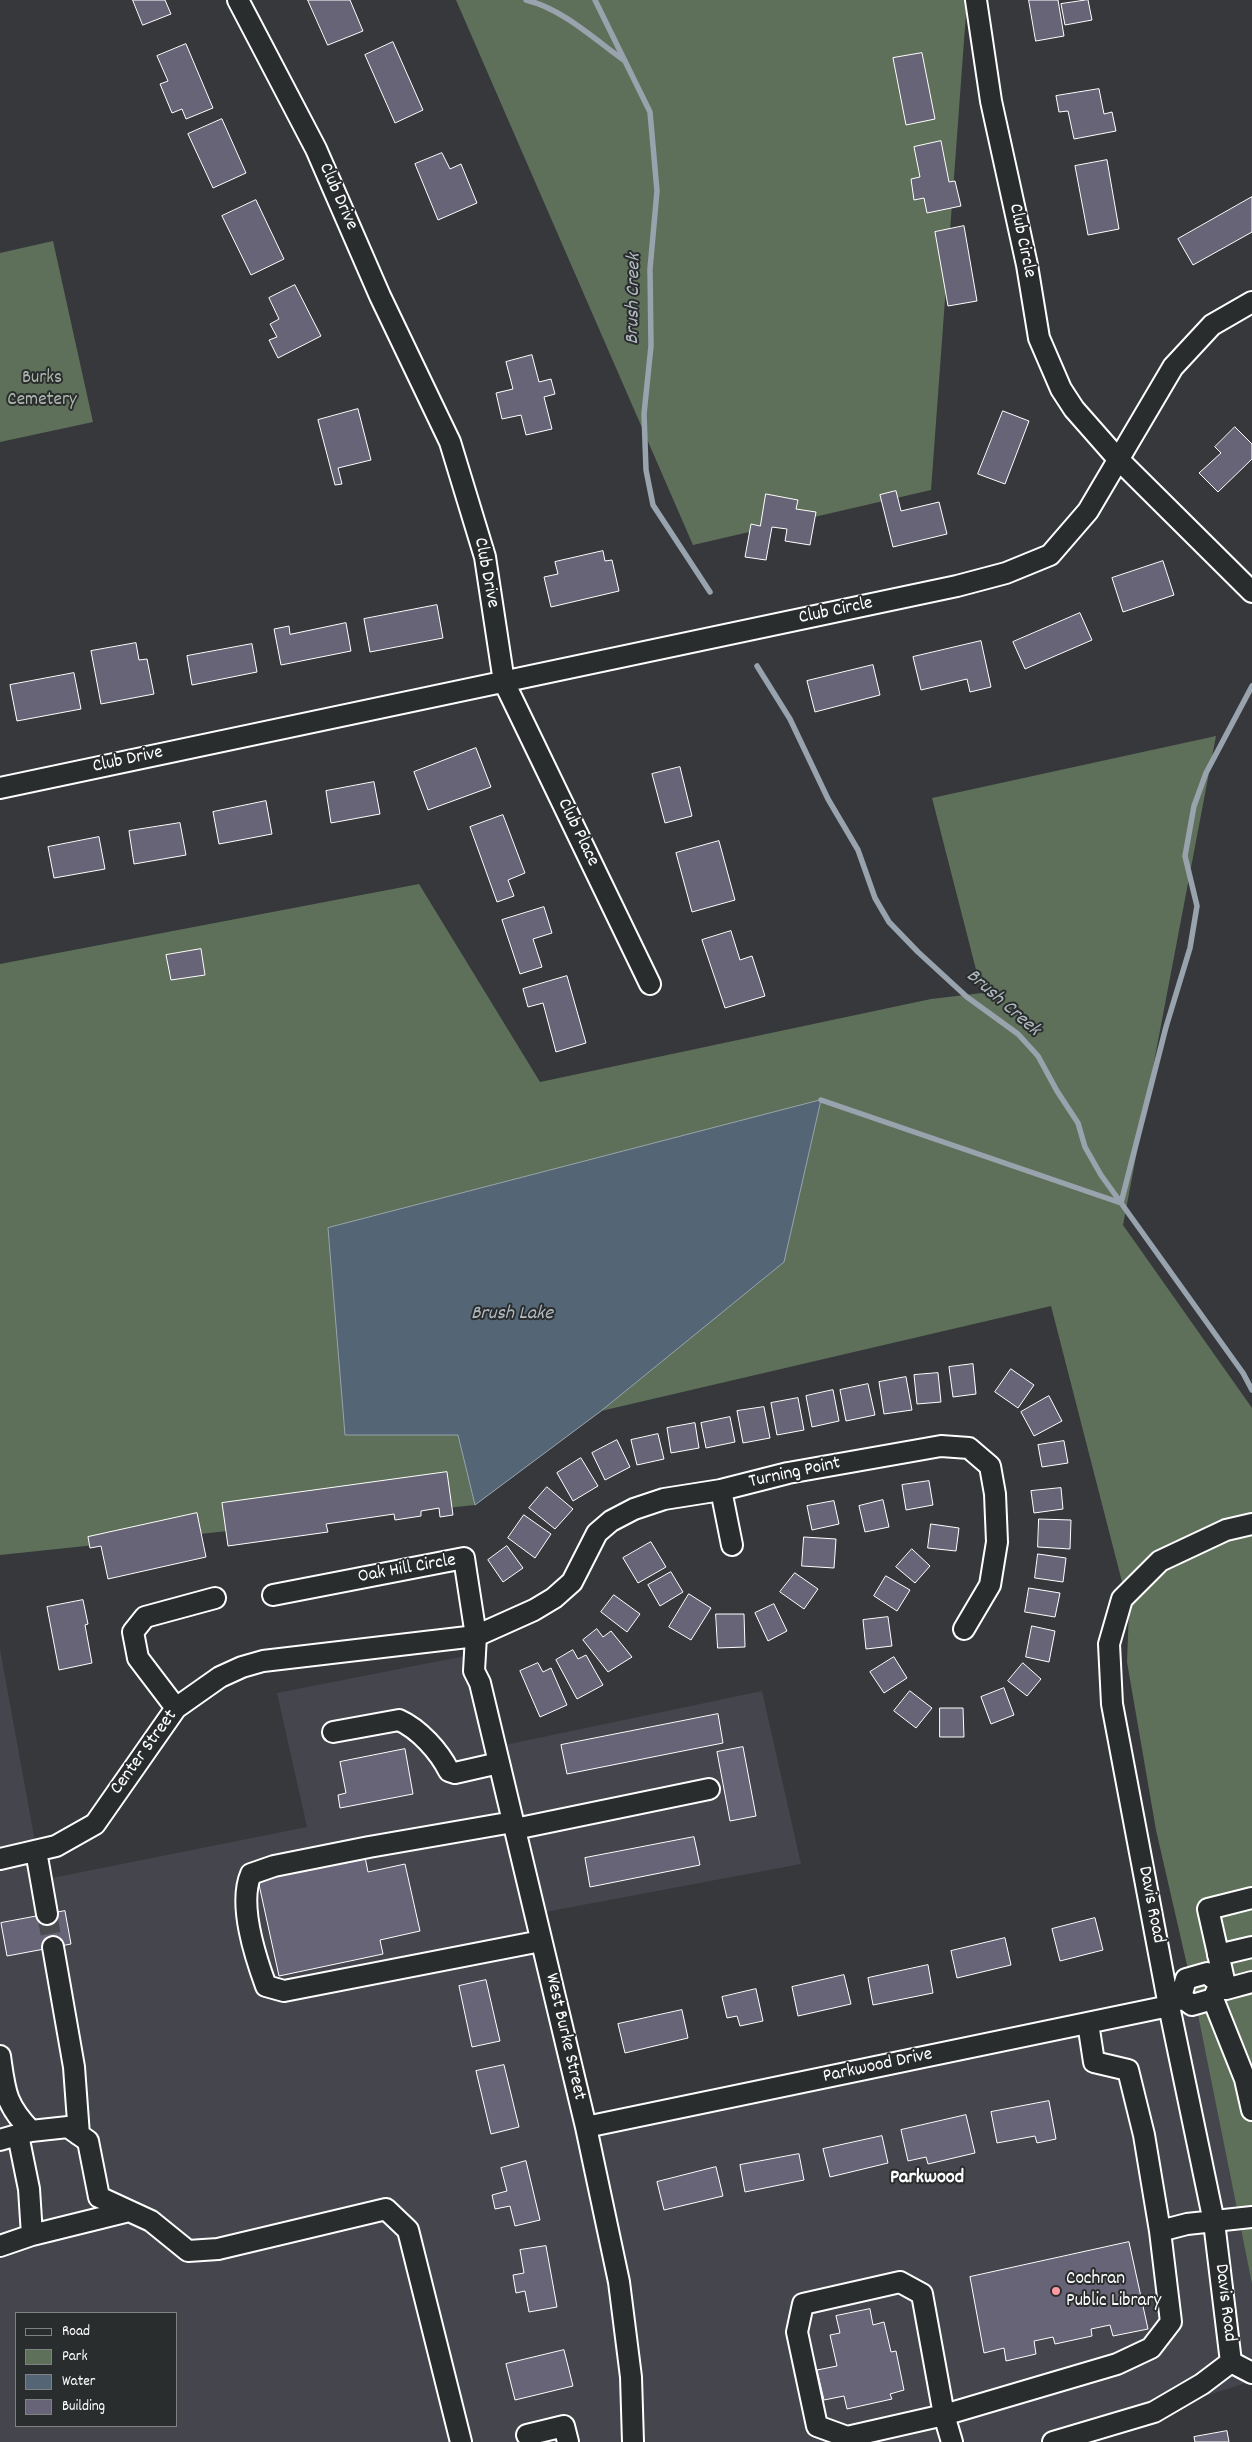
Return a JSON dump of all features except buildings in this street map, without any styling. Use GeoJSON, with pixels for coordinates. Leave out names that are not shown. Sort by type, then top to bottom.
{"type":"FeatureCollection","features":[{"type":"Feature","properties":{"kind":"street","name":"Club Drive"},"geometry":{"type":"LineString","coordinates":[[0,788],[504,682],[485,557],[450,442],[380,296],[316,149],[238,0]]}},
{"type":"Feature","properties":{"kind":"street","name":"Club Circle"},"geometry":{"type":"LineString","coordinates":[[976,0],[991,101],[1027,265],[1039,338],[1062,389],[1074,409],[1118,460],[1252,592]]}},
{"type":"Feature","properties":{"kind":"street","name":"Club Circle"},"geometry":{"type":"LineString","coordinates":[[504,682],[957,586],[1006,573],[1050,555],[1088,511],[1173,367],[1212,325],[1252,302]]}},
{"type":"Feature","properties":{"kind":"street","name":"Club Place"},"geometry":{"type":"LineString","coordinates":[[504,682],[650,984]]}},
{"type":"Feature","properties":{"kind":"street","name":"Turning Point"},"geometry":{"type":"LineString","coordinates":[[476,1636],[534,1610],[554,1598],[572,1582],[597,1533],[611,1521],[634,1509],[664,1499],[721,1490],[788,1473],[931,1448],[969,1448],[990,1466],[995,1494],[997,1542],[990,1585],[964,1629]]}},
{"type":"Feature","properties":{"kind":"street"},"geometry":{"type":"LineString","coordinates":[[721,1490],[732,1545]]}},
{"type":"Feature","properties":{"kind":"street","name":"Davis Road"},"geometry":{"type":"LineString","coordinates":[[1231,2362],[1214,2222],[1176,2002],[1112,1704],[1109,1644],[1122,1599],[1160,1561],[1226,1530],[1252,1524]]}},
{"type":"Feature","properties":{"kind":"street","name":"Oak Hill Circle"},"geometry":{"type":"LineString","coordinates":[[273,1595],[464,1558],[476,1636]]}},
{"type":"Feature","properties":{"kind":"street"},"geometry":{"type":"LineString","coordinates":[[176,1708],[138,1658],[133,1632],[146,1617],[214,1598]]}},
{"type":"Feature","properties":{"kind":"street","name":"Center Street"},"geometry":{"type":"LineString","coordinates":[[0,1859],[56,1846],[95,1824],[176,1708],[220,1677],[242,1667],[263,1661],[476,1636]]}},
{"type":"Feature","properties":{"kind":"street","name":"West Burke Street"},"geometry":{"type":"LineString","coordinates":[[476,1636],[474,1671],[480,1683],[542,1941],[586,2127],[619,2282],[630,2378],[633,2442]]}},
{"type":"Feature","properties":{"kind":"street"},"geometry":{"type":"LineString","coordinates":[[333,1732],[399,1720],[417,1731],[444,1761],[448,1771],[455,1773],[499,1763]]}},
{"type":"Feature","properties":{"kind":"street"},"geometry":{"type":"LineString","coordinates":[[542,1941],[284,1990],[266,1986],[257,1961],[246,1900],[247,1883],[251,1874],[274,1866],[369,1847],[514,1826],[709,1789]]}},
{"type":"Feature","properties":{"kind":"street"},"geometry":{"type":"LineString","coordinates":[[36,1851],[47,1914]]}},
{"type":"Feature","properties":{"kind":"street"},"geometry":{"type":"LineString","coordinates":[[1252,1898],[1208,1909],[1218,1955],[1221,1989],[1252,2110]]}},
{"type":"Feature","properties":{"kind":"street"},"geometry":{"type":"LineString","coordinates":[[1218,1955],[1252,1947]]}},
{"type":"Feature","properties":{"kind":"street"},"geometry":{"type":"LineString","coordinates":[[53,1948],[74,2067],[79,2135]]}},
{"type":"Feature","properties":{"kind":"street"},"geometry":{"type":"LineString","coordinates":[[1176,2002],[1192,2005],[1221,1989],[1252,1982]]}},
{"type":"Feature","properties":{"kind":"street","name":"Parkwood Drive"},"geometry":{"type":"LineString","coordinates":[[586,2127],[1088,2024],[1176,2002]]}},
{"type":"Feature","properties":{"kind":"street"},"geometry":{"type":"LineString","coordinates":[[952,2442],[944,2415],[922,2294],[900,2282],[803,2304],[797,2332],[817,2426],[847,2437],[944,2415],[1117,2364],[1152,2348],[1172,2322],[1160,2231],[1144,2135],[1128,2070],[1094,2062],[1088,2024]]}},
{"type":"Feature","properties":{"kind":"street"},"geometry":{"type":"LineString","coordinates":[[0,2056],[3,2096],[19,2118],[16,2135],[29,2189],[32,2235]]}},
{"type":"Feature","properties":{"kind":"street"},"geometry":{"type":"LineString","coordinates":[[16,2135],[68,2127],[88,2141],[99,2197],[151,2221],[188,2251],[218,2250],[386,2209],[408,2230],[461,2442]]}},
{"type":"Feature","properties":{"kind":"street"},"geometry":{"type":"LineString","coordinates":[[0,2246],[32,2235],[129,2211]]}},
{"type":"Feature","properties":{"kind":"street"},"geometry":{"type":"LineString","coordinates":[[1160,2231],[1187,2224],[1252,2216]]}},
{"type":"Feature","properties":{"kind":"street"},"geometry":{"type":"LineString","coordinates":[[1053,2442],[1154,2412],[1202,2384],[1231,2362],[1252,2373]]}},
{"type":"Feature","properties":{"kind":"street"},"geometry":{"type":"LineString","coordinates":[[527,2435],[564,2426],[568,2442]]}},
{"type":"Feature","properties":{"kind":"shaded area"},"geometry":{"type":"Polygon","coordinates":[[[0,1649],[42,1880],[307,1827],[277,1693],[475,1654],[495,1747],[762,1691],[801,1864],[540,1913],[586,2132],[1195,2000],[1252,2284],[1252,2381],[1061,2442],[0,2442],[0,1649]]]}},
{"type":"Feature","properties":{"kind":"green space"},"geometry":{"type":"Polygon","coordinates":[[[456,0],[967,0],[931,490],[693,545],[456,0]]]}},
{"type":"Feature","properties":{"kind":"green space","name":"Burks Cemetery"},"geometry":{"type":"Polygon","coordinates":[[[53,241],[93,422],[0,442],[0,253],[53,241]]]}},
{"type":"Feature","properties":{"kind":"green space"},"geometry":{"type":"Polygon","coordinates":[[[1216,736],[1123,1225],[1252,1408],[1252,1517],[1216,1524],[1170,1569],[1226,1530],[1252,1524],[1252,2284],[1195,2000],[1156,1830],[1127,1662],[1129,1609],[1051,1306],[601,1411],[475,1505],[0,1555],[0,964],[419,884],[540,1082],[931,999],[982,993],[932,798],[1216,736]]]}},
{"type":"Feature","properties":{"kind":"water","name":"Brush Lake"},"geometry":{"type":"Polygon","coordinates":[[[821,1100],[784,1262],[601,1411],[475,1505],[458,1435],[345,1435],[328,1228],[821,1100]]]}},
{"type":"Feature","properties":{"kind":"waterway"},"geometry":{"type":"LineString","coordinates":[[526,0],[540,4],[565,17],[625,61]]}},
{"type":"Feature","properties":{"kind":"waterway","name":"Brush Creek"},"geometry":{"type":"LineString","coordinates":[[595,0],[650,112],[657,191],[650,269],[651,346],[644,414],[646,470],[653,505],[710,592]]}},
{"type":"Feature","properties":{"kind":"waterway","name":"Brush Creek"},"geometry":{"type":"LineString","coordinates":[[757,666],[790,719],[828,799],[858,850],[875,898],[889,922],[918,952],[967,997],[1018,1034],[1038,1056],[1057,1091],[1078,1123],[1085,1147],[1101,1175],[1243,1373],[1252,1390]]}},
{"type":"Feature","properties":{"kind":"waterway"},"geometry":{"type":"LineString","coordinates":[[1121,1203],[1166,1027],[1190,948],[1197,906],[1185,856],[1194,806],[1206,773],[1252,686]]}},
{"type":"Feature","properties":{"kind":"waterway"},"geometry":{"type":"LineString","coordinates":[[821,1100],[1121,1203]]}},
{"type":"Feature","properties":{"kind":"tunnel"},"geometry":{"type":"LineString","coordinates":[[47,1914],[53,1947]]}},
{"type":"Feature","properties":{"kind":"place","name":"Cochran Public Library"},"geometry":{"type":"Point","coordinates":[1056,2291]}},
{"type":"Feature","properties":{"kind":"district","name":"Parkwood"},"geometry":{"type":"Point","coordinates":[927,2179]}}]}
